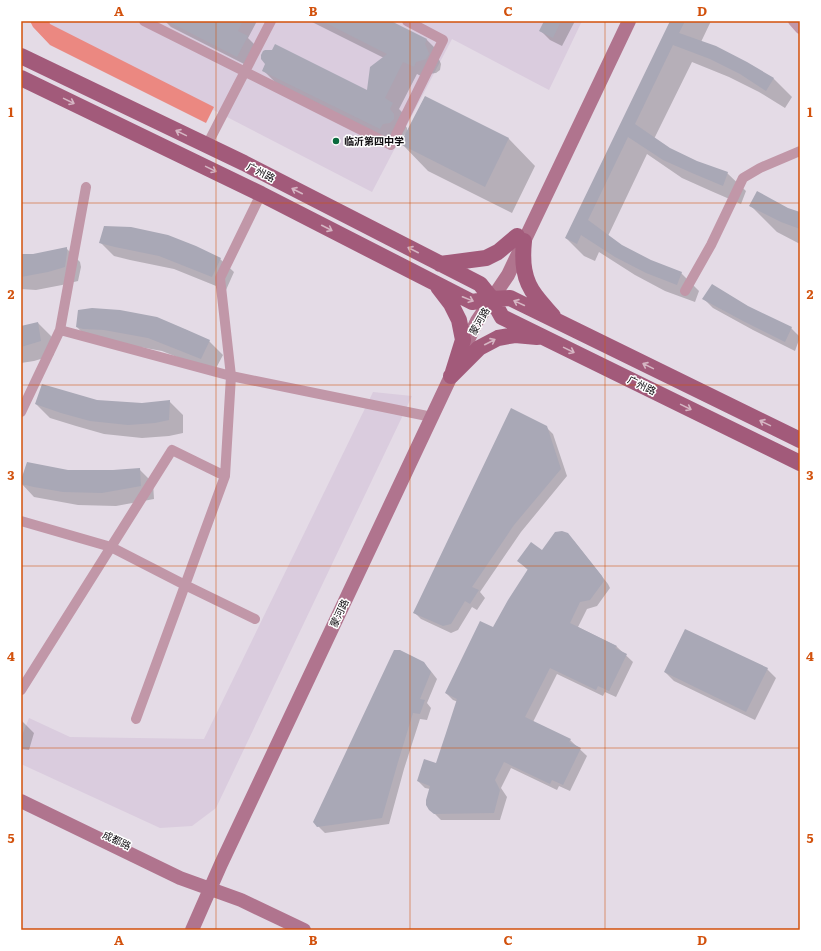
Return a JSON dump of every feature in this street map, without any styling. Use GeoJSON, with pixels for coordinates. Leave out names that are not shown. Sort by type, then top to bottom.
{"type":"FeatureCollection","features":[{"type":"Feature","properties":{"kind":"main road"},"geometry":{"type":"LineString","coordinates":[[21,42],[52,70]]}},
{"type":"Feature","properties":{"kind":"main road","name":"广州路"},"geometry":{"type":"LineString","coordinates":[[21,56],[207,145],[480,284],[492,299],[502,317],[800,463]]}},
{"type":"Feature","properties":{"kind":"main road","name":"广州路"},"geometry":{"type":"LineString","coordinates":[[21,78],[261,194],[472,302],[510,298],[800,440]]}},
{"type":"Feature","properties":{"kind":"main road"},"geometry":{"type":"LineString","coordinates":[[21,83],[44,89]]}},
{"type":"Feature","properties":{"kind":"main road"},"geometry":{"type":"LineString","coordinates":[[440,264],[486,258],[520,239],[526,278],[535,296],[558,321]]}},
{"type":"Feature","properties":{"kind":"main road"},"geometry":{"type":"LineString","coordinates":[[436,284],[451,304],[459,320],[463,340],[451,376]]}},
{"type":"Feature","properties":{"kind":"main road"},"geometry":{"type":"LineString","coordinates":[[451,376],[479,348],[498,338],[515,335],[544,337]]}},
{"type":"Feature","properties":{"kind":"street"},"geometry":{"type":"LineString","coordinates":[[144,21],[391,145],[444,40],[407,21]]}},
{"type":"Feature","properties":{"kind":"street"},"geometry":{"type":"LineString","coordinates":[[207,145],[272,21]]}},
{"type":"Feature","properties":{"kind":"street","name":"蒙河路"},"geometry":{"type":"LineString","coordinates":[[520,239],[620,21]]}},
{"type":"Feature","properties":{"kind":"street","name":"蒙河路"},"geometry":{"type":"LineString","coordinates":[[192,930],[221,864],[477,321],[492,299],[500,272],[520,239],[628,21]]}},
{"type":"Feature","properties":{"kind":"street"},"geometry":{"type":"LineString","coordinates":[[793,21],[800,29]]}},
{"type":"Feature","properties":{"kind":"street"},"geometry":{"type":"LineString","coordinates":[[685,291],[711,245],[743,178],[760,168],[800,151]]}},
{"type":"Feature","properties":{"kind":"street"},"geometry":{"type":"LineString","coordinates":[[21,412],[60,330],[86,187]]}},
{"type":"Feature","properties":{"kind":"street"},"geometry":{"type":"LineString","coordinates":[[136,719],[225,476],[231,376],[220,278],[261,194]]}},
{"type":"Feature","properties":{"kind":"street"},"geometry":{"type":"LineString","coordinates":[[60,330],[231,376],[432,417]]}},
{"type":"Feature","properties":{"kind":"street"},"geometry":{"type":"LineString","coordinates":[[21,690],[172,450],[225,476]]}},
{"type":"Feature","properties":{"kind":"street"},"geometry":{"type":"LineString","coordinates":[[21,521],[110,547],[255,619]]}},
{"type":"Feature","properties":{"kind":"street","name":"成都路"},"geometry":{"type":"LineString","coordinates":[[21,794],[183,871],[236,907],[286,930]]}},
{"type":"Feature","properties":{"kind":"street","name":"成都路"},"geometry":{"type":"LineString","coordinates":[[21,801],[180,878],[241,900],[304,930]]}},
{"type":"Feature","properties":{"kind":"shaded area"},"geometry":{"type":"Polygon","coordinates":[[[30,21],[49,21],[50,24],[214,107],[206,123],[50,45],[33,27],[30,21]]]}},
{"type":"Feature","properties":{"kind":"shaded area","name":"临沂第四中学"},"geometry":{"type":"Polygon","coordinates":[[[47,21],[582,21],[549,90],[452,39],[372,192],[49,25],[47,21]]]}},
{"type":"Feature","properties":{"kind":"shaded area"},"geometry":{"type":"Polygon","coordinates":[[[373,392],[412,396],[216,808],[192,826],[160,828],[21,764],[21,738],[29,718],[70,737],[204,739],[373,392]]]}},
{"type":"Feature","properties":{"kind":"building"},"geometry":{"type":"Polygon","coordinates":[[[167,21],[243,21],[238,31],[248,36],[237,57],[167,21]]]}},
{"type":"Feature","properties":{"kind":"building"},"geometry":{"type":"Polygon","coordinates":[[[322,21],[391,21],[427,39],[425,44],[429,54],[426,59],[416,62],[414,67],[403,62],[385,98],[393,103],[390,109],[394,114],[394,119],[390,123],[383,124],[380,129],[262,71],[265,64],[261,59],[261,55],[265,50],[272,50],[275,44],[367,90],[370,67],[387,54],[322,21]]]}},
{"type":"Feature","properties":{"kind":"building"},"geometry":{"type":"Polygon","coordinates":[[[544,21],[561,21],[553,38],[539,31],[544,21]]]}},
{"type":"Feature","properties":{"kind":"building"},"geometry":{"type":"Polygon","coordinates":[[[670,21],[685,21],[679,33],[716,46],[774,78],[766,91],[740,74],[710,59],[673,45],[635,124],[670,148],[697,161],[728,172],[723,186],[663,160],[628,137],[588,220],[622,245],[651,260],[682,272],[677,285],[646,273],[615,257],[581,235],[577,244],[565,238],[670,21]]]}},
{"type":"Feature","properties":{"kind":"building"},"geometry":{"type":"Polygon","coordinates":[[[425,96],[509,138],[485,187],[400,144],[425,96]]]}},
{"type":"Feature","properties":{"kind":"building"},"geometry":{"type":"Polygon","coordinates":[[[757,191],[788,208],[800,212],[800,229],[781,222],[749,206],[757,191]]]}},
{"type":"Feature","properties":{"kind":"building"},"geometry":{"type":"Polygon","coordinates":[[[104,226],[131,227],[168,235],[221,258],[212,277],[159,256],[99,243],[104,226]]]}},
{"type":"Feature","properties":{"kind":"building"},"geometry":{"type":"Polygon","coordinates":[[[67,247],[65,267],[21,277],[21,254],[33,254],[67,247]]]}},
{"type":"Feature","properties":{"kind":"building"},"geometry":{"type":"Polygon","coordinates":[[[712,284],[748,306],[792,327],[785,342],[702,299],[712,284]]]}},
{"type":"Feature","properties":{"kind":"building"},"geometry":{"type":"Polygon","coordinates":[[[92,308],[120,310],[157,317],[210,340],[201,359],[148,338],[104,330],[83,329],[76,327],[78,310],[92,308]]]}},
{"type":"Feature","properties":{"kind":"building"},"geometry":{"type":"Polygon","coordinates":[[[38,322],[41,341],[21,347],[21,326],[38,322]]]}},
{"type":"Feature","properties":{"kind":"building"},"geometry":{"type":"Polygon","coordinates":[[[42,384],[97,400],[142,403],[170,400],[169,420],[155,423],[128,425],[90,421],[61,413],[35,404],[42,384]]]}},
{"type":"Feature","properties":{"kind":"building"},"geometry":{"type":"Polygon","coordinates":[[[511,408],[547,426],[561,469],[514,525],[472,587],[479,590],[470,604],[465,601],[451,624],[443,626],[413,613],[511,408]]]}},
{"type":"Feature","properties":{"kind":"building"},"geometry":{"type":"Polygon","coordinates":[[[27,462],[68,470],[113,470],[140,468],[141,486],[102,493],[63,492],[34,487],[21,484],[27,462]]]}},
{"type":"Feature","properties":{"kind":"building"},"geometry":{"type":"Polygon","coordinates":[[[562,531],[568,533],[602,576],[604,581],[590,600],[580,602],[570,623],[617,646],[615,648],[627,654],[609,691],[598,686],[596,690],[550,668],[525,717],[571,739],[569,742],[581,748],[563,785],[552,780],[550,784],[504,762],[495,780],[500,790],[494,813],[434,814],[426,805],[430,786],[417,781],[424,759],[436,763],[457,699],[445,693],[480,621],[493,627],[528,569],[517,561],[531,542],[542,550],[555,532],[562,531]]]}},
{"type":"Feature","properties":{"kind":"building"},"geometry":{"type":"Polygon","coordinates":[[[685,629],[768,668],[746,712],[664,672],[685,629]]]}},
{"type":"Feature","properties":{"kind":"building"},"geometry":{"type":"Polygon","coordinates":[[[394,650],[400,650],[424,662],[431,672],[420,699],[425,700],[420,714],[413,713],[382,818],[317,827],[313,822],[394,650]]]}},
{"type":"Feature","properties":{"kind":"place","name":"临沂第四中学"},"geometry":{"type":"Point","coordinates":[336,141]}}]}
